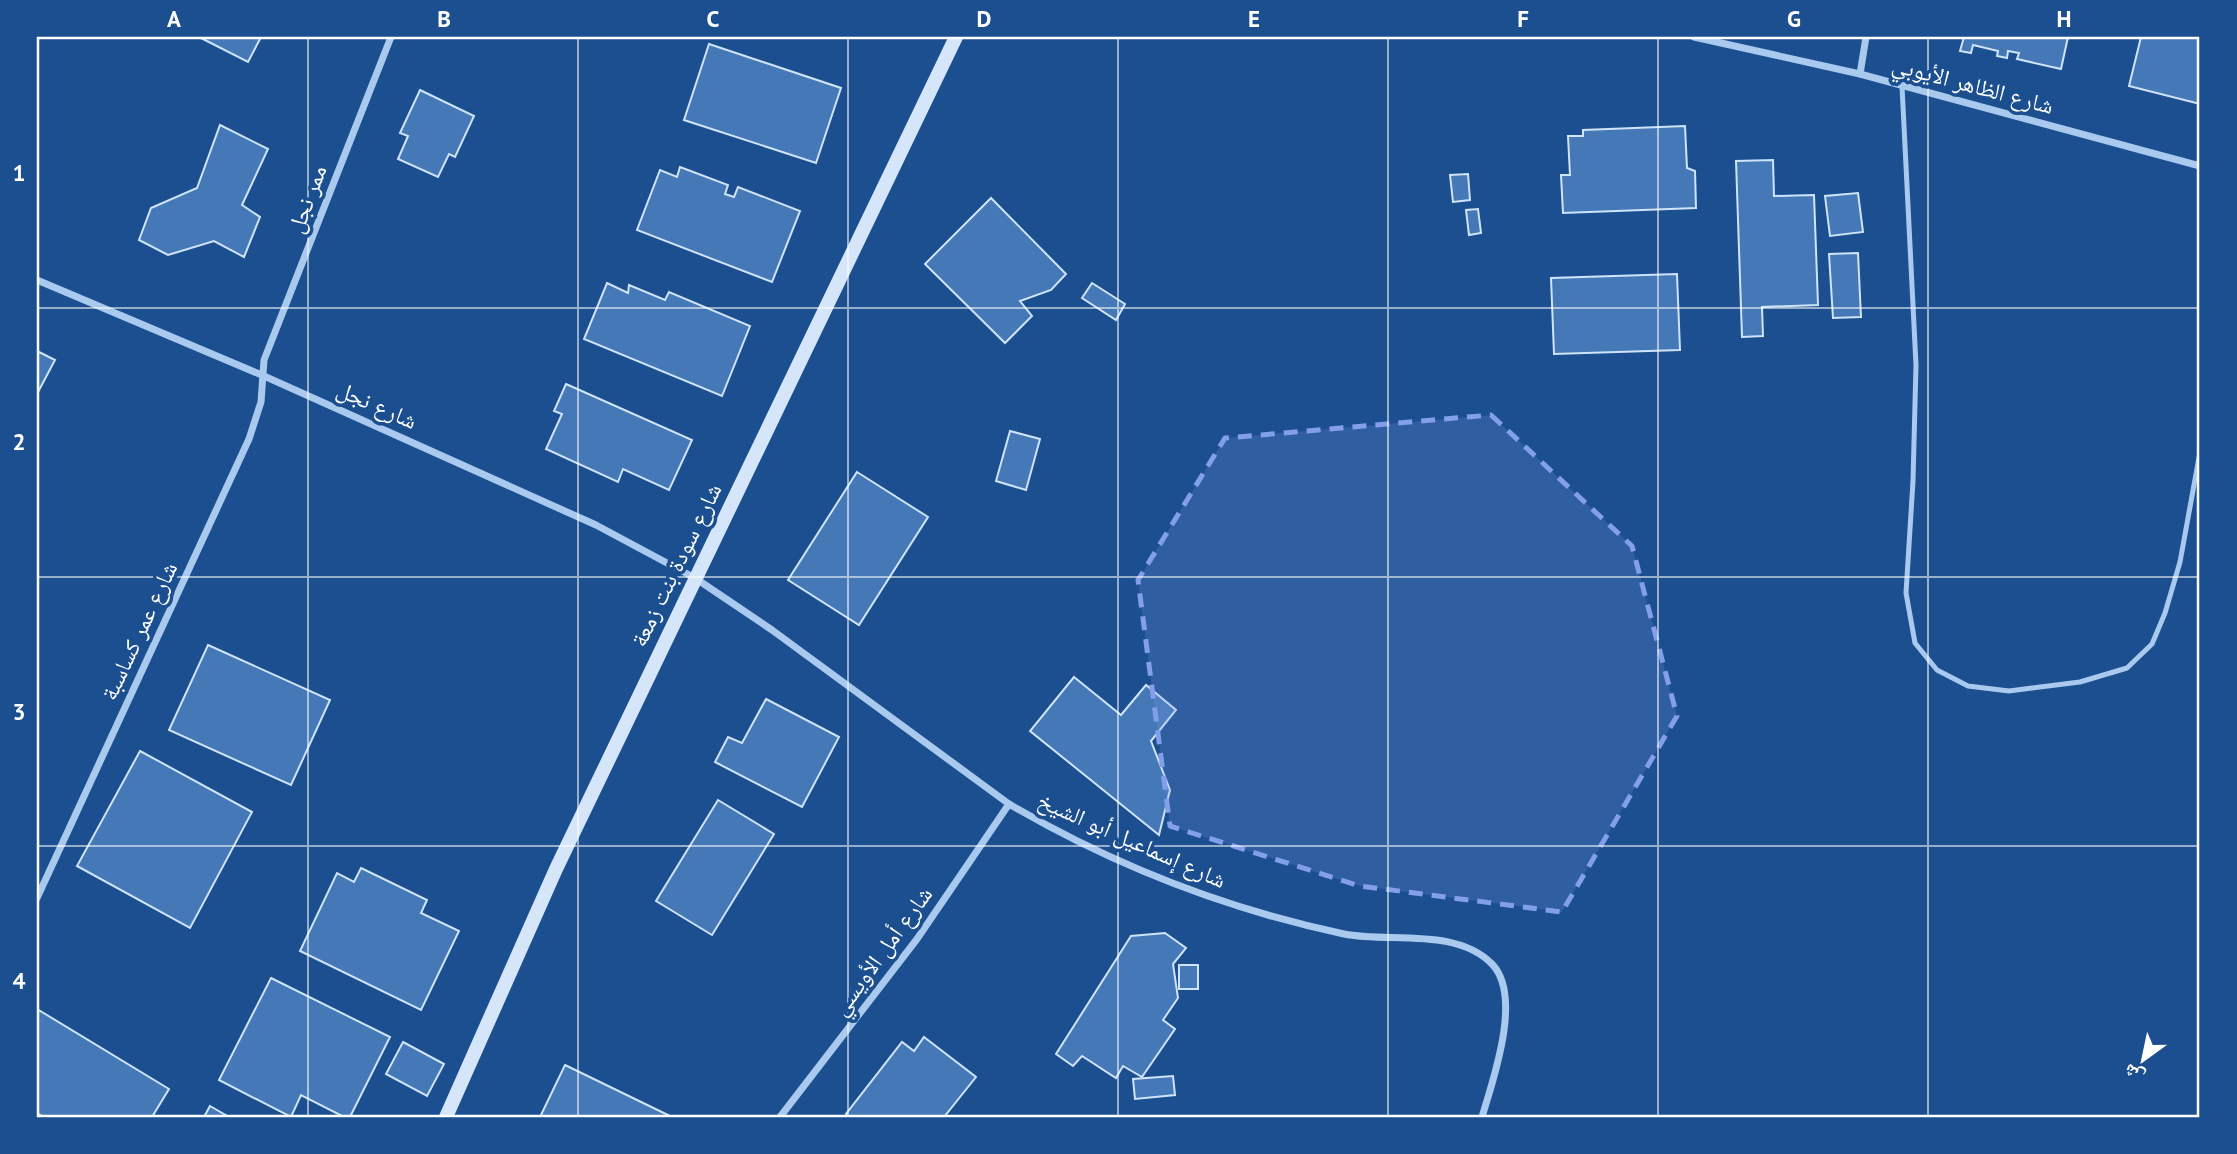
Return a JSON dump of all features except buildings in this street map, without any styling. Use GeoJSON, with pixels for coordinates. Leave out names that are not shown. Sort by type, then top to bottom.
{"type":"FeatureCollection","features":[{"type":"Feature","properties":{"kind":"street","name":"ممر نجل"},"geometry":{"type":"LineString","coordinates":[[264,376],[264,360],[391,37]]}},
{"type":"Feature","properties":{"kind":"street","name":"شارع سودة بنت زمعة"},"geometry":{"type":"LineString","coordinates":[[446,1117],[556,869],[956,37]]}},
{"type":"Feature","properties":{"kind":"street","name":"شارع الظاهر الأيوبي"},"geometry":{"type":"LineString","coordinates":[[1694,37],[1860,74],[2200,166]]}},
{"type":"Feature","properties":{"kind":"street"},"geometry":{"type":"LineString","coordinates":[[1860,74],[1866,37]]}},
{"type":"Feature","properties":{"kind":"street","name":"شارع نجل"},"geometry":{"type":"LineString","coordinates":[[37,280],[264,376],[596,525],[695,578]]}},
{"type":"Feature","properties":{"kind":"street","name":"شارع عمر كساسبة"},"geometry":{"type":"LineString","coordinates":[[37,898],[249,439],[261,401],[264,376]]}},
{"type":"Feature","properties":{"kind":"street","name":"شارع إسماعيل أبو الشيخ"},"geometry":{"type":"LineString","coordinates":[[695,578],[772,630],[1009,804],[1050,828],[1209,897],[1267,916],[1348,934],[1437,941],[1474,950],[1493,965],[1503,981],[1505,1006],[1500,1056],[1482,1117]]}},
{"type":"Feature","properties":{"kind":"street","name":"شارع أمل الأويسي"},"geometry":{"type":"LineString","coordinates":[[780,1117],[917,939],[1009,804]]}},
{"type":"Feature","properties":{"kind":"lane"},"geometry":{"type":"LineString","coordinates":[[1902,86],[1916,365],[1906,593],[1915,643],[1937,670],[1968,686],[2009,691],[2080,682],[2127,668],[2152,644],[2165,613],[2180,562],[2200,452]]}},
{"type":"Feature","properties":{"kind":"highlighted area"},"geometry":{"type":"Polygon","coordinates":[[[1491,415],[1632,546],[1677,716],[1562,912],[1360,886],[1170,826],[1138,580],[1225,438],[1491,415]]]}}]}
